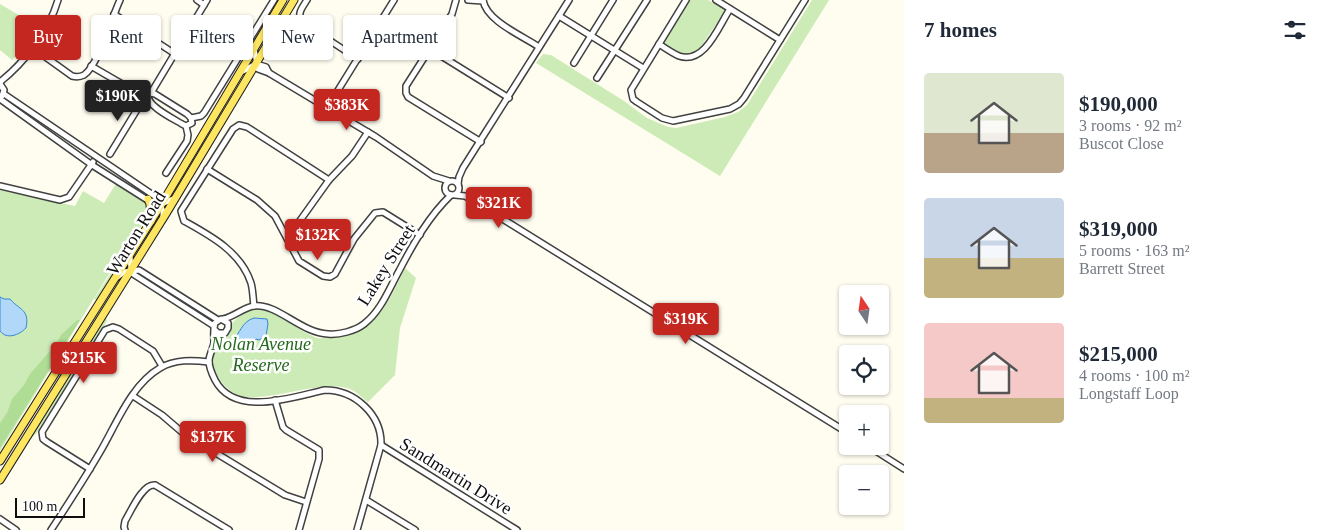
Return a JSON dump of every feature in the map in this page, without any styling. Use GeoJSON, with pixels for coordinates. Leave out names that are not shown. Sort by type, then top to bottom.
{"type":"FeatureCollection","features":[{"type":"Feature","properties":{"kind":"main road","name":"Warton Road"},"geometry":{"type":"LineString","coordinates":[[0,461],[161,205],[283,0]]}},
{"type":"Feature","properties":{"kind":"main road","name":"Warton Road"},"geometry":{"type":"LineString","coordinates":[[0,480],[176,198],[294,0]]}},
{"type":"Feature","properties":{"kind":"main road"},"geometry":{"type":"LineString","coordinates":[[148,200],[150,204],[150,221]]}},
{"type":"Feature","properties":{"kind":"street"},"geometry":{"type":"LineString","coordinates":[[52,15],[58,0]]}},
{"type":"Feature","properties":{"kind":"street"},"geometry":{"type":"LineString","coordinates":[[51,60],[76,77],[84,75],[101,48],[120,0]]}},
{"type":"Feature","properties":{"kind":"street"},"geometry":{"type":"LineString","coordinates":[[196,0],[205,2],[197,15]]}},
{"type":"Feature","properties":{"kind":"street"},"geometry":{"type":"LineString","coordinates":[[91,66],[141,95],[155,94],[191,118],[201,116],[274,0]]}},
{"type":"Feature","properties":{"kind":"street"},"geometry":{"type":"LineString","coordinates":[[307,0],[299,13],[303,23],[343,49]]}},
{"type":"Feature","properties":{"kind":"street"},"geometry":{"type":"LineString","coordinates":[[385,15],[394,0]]}},
{"type":"Feature","properties":{"kind":"street"},"geometry":{"type":"LineString","coordinates":[[451,15],[456,0]]}},
{"type":"Feature","properties":{"kind":"street"},"geometry":{"type":"LineString","coordinates":[[468,0],[483,0],[486,10],[491,16],[539,47]]}},
{"type":"Feature","properties":{"kind":"street","name":"Lakey Street"},"geometry":{"type":"LineString","coordinates":[[254,306],[268,307],[302,327],[321,334],[336,334],[363,325],[381,305],[420,235],[442,204],[459,187],[459,177],[463,168],[509,98],[569,0]]}},
{"type":"Feature","properties":{"kind":"street"},"geometry":{"type":"LineString","coordinates":[[574,63],[613,0]]}},
{"type":"Feature","properties":{"kind":"street"},"geometry":{"type":"LineString","coordinates":[[598,78],[647,0]]}},
{"type":"Feature","properties":{"kind":"street"},"geometry":{"type":"LineString","coordinates":[[686,0],[631,90],[633,99],[662,118],[673,121],[730,109],[739,104],[805,0]]}},
{"type":"Feature","properties":{"kind":"street"},"geometry":{"type":"LineString","coordinates":[[716,0],[780,40]]}},
{"type":"Feature","properties":{"kind":"street"},"geometry":{"type":"LineString","coordinates":[[659,44],[682,57],[698,55],[705,49],[730,9]]}},
{"type":"Feature","properties":{"kind":"street"},"geometry":{"type":"LineString","coordinates":[[114,14],[171,52]]}},
{"type":"Feature","properties":{"kind":"street"},"geometry":{"type":"LineString","coordinates":[[559,16],[643,68]]}},
{"type":"Feature","properties":{"kind":"street"},"geometry":{"type":"LineString","coordinates":[[254,49],[258,70],[269,73],[368,132],[433,176],[453,195],[465,196],[472,200],[839,428]]}},
{"type":"Feature","properties":{"kind":"street"},"geometry":{"type":"LineString","coordinates":[[166,173],[187,141],[186,126],[151,104],[147,99],[171,59]]}},
{"type":"Feature","properties":{"kind":"street"},"geometry":{"type":"LineString","coordinates":[[1,97],[1,85],[22,60]]}},
{"type":"Feature","properties":{"kind":"street"},"geometry":{"type":"LineString","coordinates":[[327,108],[357,60]]}},
{"type":"Feature","properties":{"kind":"street"},"geometry":{"type":"LineString","coordinates":[[423,60],[406,86],[408,97],[480,142]]}},
{"type":"Feature","properties":{"kind":"street"},"geometry":{"type":"LineString","coordinates":[[448,60],[509,98]]}},
{"type":"Feature","properties":{"kind":"street"},"geometry":{"type":"LineString","coordinates":[[239,74],[246,68],[256,64]]}},
{"type":"Feature","properties":{"kind":"street"},"geometry":{"type":"LineString","coordinates":[[110,154],[138,108],[141,95]]}},
{"type":"Feature","properties":{"kind":"street"},"geometry":{"type":"LineString","coordinates":[[1,97],[92,165],[157,206],[176,198]]}},
{"type":"Feature","properties":{"kind":"street"},"geometry":{"type":"LineString","coordinates":[[1,97],[156,197],[161,205],[163,218]]}},
{"type":"Feature","properties":{"kind":"street"},"geometry":{"type":"LineString","coordinates":[[186,126],[192,124],[191,118]]}},
{"type":"Feature","properties":{"kind":"street"},"geometry":{"type":"LineString","coordinates":[[329,180],[247,127],[239,125],[233,129],[181,211],[184,221],[218,240],[239,260],[251,282],[254,306],[221,320],[214,328],[214,345],[209,362],[211,374],[218,387],[230,398],[242,402],[275,400],[325,390],[335,390],[348,394],[376,419],[381,445],[357,530]]}},
{"type":"Feature","properties":{"kind":"street"},"geometry":{"type":"LineString","coordinates":[[285,232],[299,222],[329,180],[352,156],[368,132]]}},
{"type":"Feature","properties":{"kind":"street"},"geometry":{"type":"LineString","coordinates":[[0,186],[60,200],[65,199],[69,197],[96,157]]}},
{"type":"Feature","properties":{"kind":"street","name":"Lakey Street"},"geometry":{"type":"LineString","coordinates":[[442,204],[445,189],[463,168]]}},
{"type":"Feature","properties":{"kind":"street"},"geometry":{"type":"LineString","coordinates":[[207,169],[257,200],[275,216],[299,261],[326,277],[335,274],[354,239],[375,213],[384,212],[420,235]]}},
{"type":"Feature","properties":{"kind":"street"},"geometry":{"type":"LineString","coordinates":[[433,176],[455,182],[472,200]]}},
{"type":"Feature","properties":{"kind":"street"},"geometry":{"type":"LineString","coordinates":[[131,252],[131,270],[137,277],[214,328],[218,333],[223,334]]}},
{"type":"Feature","properties":{"kind":"street"},"geometry":{"type":"LineString","coordinates":[[112,282],[124,272],[131,270],[141,272],[228,323],[229,327]]}},
{"type":"Feature","properties":{"kind":"street"},"geometry":{"type":"LineString","coordinates":[[214,345],[227,332],[235,315]]}},
{"type":"Feature","properties":{"kind":"street"},"geometry":{"type":"LineString","coordinates":[[90,469],[43,439],[42,432],[106,330],[113,327],[133,338],[153,351],[162,366]]}},
{"type":"Feature","properties":{"kind":"street"},"geometry":{"type":"LineString","coordinates":[[51,530],[90,469],[110,432],[133,396],[150,374],[162,366],[176,362],[188,360],[209,362]]}},
{"type":"Feature","properties":{"kind":"street"},"geometry":{"type":"LineString","coordinates":[[133,396],[162,415],[183,433],[259,480],[285,495],[306,502]]}},
{"type":"Feature","properties":{"kind":"street"},"geometry":{"type":"LineString","coordinates":[[275,400],[283,427],[319,450],[319,460],[299,530]]}},
{"type":"Feature","properties":{"kind":"street","name":"Sandmartin Drive"},"geometry":{"type":"LineString","coordinates":[[381,445],[517,530]]}},
{"type":"Feature","properties":{"kind":"street"},"geometry":{"type":"LineString","coordinates":[[883,455],[904,468]]}},
{"type":"Feature","properties":{"kind":"street"},"geometry":{"type":"LineString","coordinates":[[125,530],[125,521],[145,488],[151,484],[163,489],[229,530]]}},
{"type":"Feature","properties":{"kind":"street"},"geometry":{"type":"LineString","coordinates":[[366,500],[415,530]]}},
{"type":"Feature","properties":{"kind":"street"},"geometry":{"type":"LineString","coordinates":[[0,519],[16,530]]}},
{"type":"Feature","properties":{"kind":"green space"},"geometry":{"type":"Polygon","coordinates":[[[690,0],[708,0],[721,6],[725,11],[704,42],[703,47],[698,52],[689,52],[685,55],[677,53],[677,51],[665,45],[663,41],[678,19],[677,17],[690,0]]]}},
{"type":"Feature","properties":{"kind":"green space"},"geometry":{"type":"Polygon","coordinates":[[[812,0],[829,0],[720,176],[536,63],[543,54],[551,55],[624,101],[647,118],[668,127],[676,128],[725,117],[738,112],[747,105],[812,0]]]}},
{"type":"Feature","properties":{"kind":"green space"},"geometry":{"type":"Polygon","coordinates":[[[0,4],[19,15],[15,15],[15,57],[12,60],[0,50],[0,4]]]}},
{"type":"Feature","properties":{"kind":"green space"},"geometry":{"type":"Polygon","coordinates":[[[117,182],[135,193],[144,202],[147,207],[145,220],[97,300],[94,299],[129,245],[128,243],[0,451],[0,190],[75,206],[83,191],[104,203],[117,182]]]}},
{"type":"Feature","properties":{"kind":"green space","name":"Nolan Avenue Reserve"},"geometry":{"type":"Polygon","coordinates":[[[405,268],[416,278],[400,328],[395,375],[368,402],[350,389],[327,386],[271,396],[245,397],[232,392],[217,376],[214,369],[213,356],[218,343],[227,329],[244,313],[255,309],[268,311],[318,338],[348,334],[371,323],[379,314],[393,293],[405,268]]]}},
{"type":"Feature","properties":{"kind":"green space"},"geometry":{"type":"Polygon","coordinates":[[[106,315],[107,321],[36,434],[28,440],[106,315]]]}},
{"type":"Feature","properties":{"kind":"green space"},"geometry":{"type":"Polygon","coordinates":[[[77,320],[80,320],[0,448],[0,423],[7,413],[12,399],[24,385],[30,374],[57,343],[61,335],[77,320]]]}},
{"type":"Feature","properties":{"kind":"water"},"geometry":{"type":"Polygon","coordinates":[[[0,297],[10,299],[25,313],[26,328],[20,333],[9,336],[0,331],[0,297]]]}},
{"type":"Feature","properties":{"kind":"water"},"geometry":{"type":"Polygon","coordinates":[[[254,318],[267,319],[266,336],[259,340],[256,339],[254,344],[245,347],[231,342],[246,322],[254,318]]]}}]}
